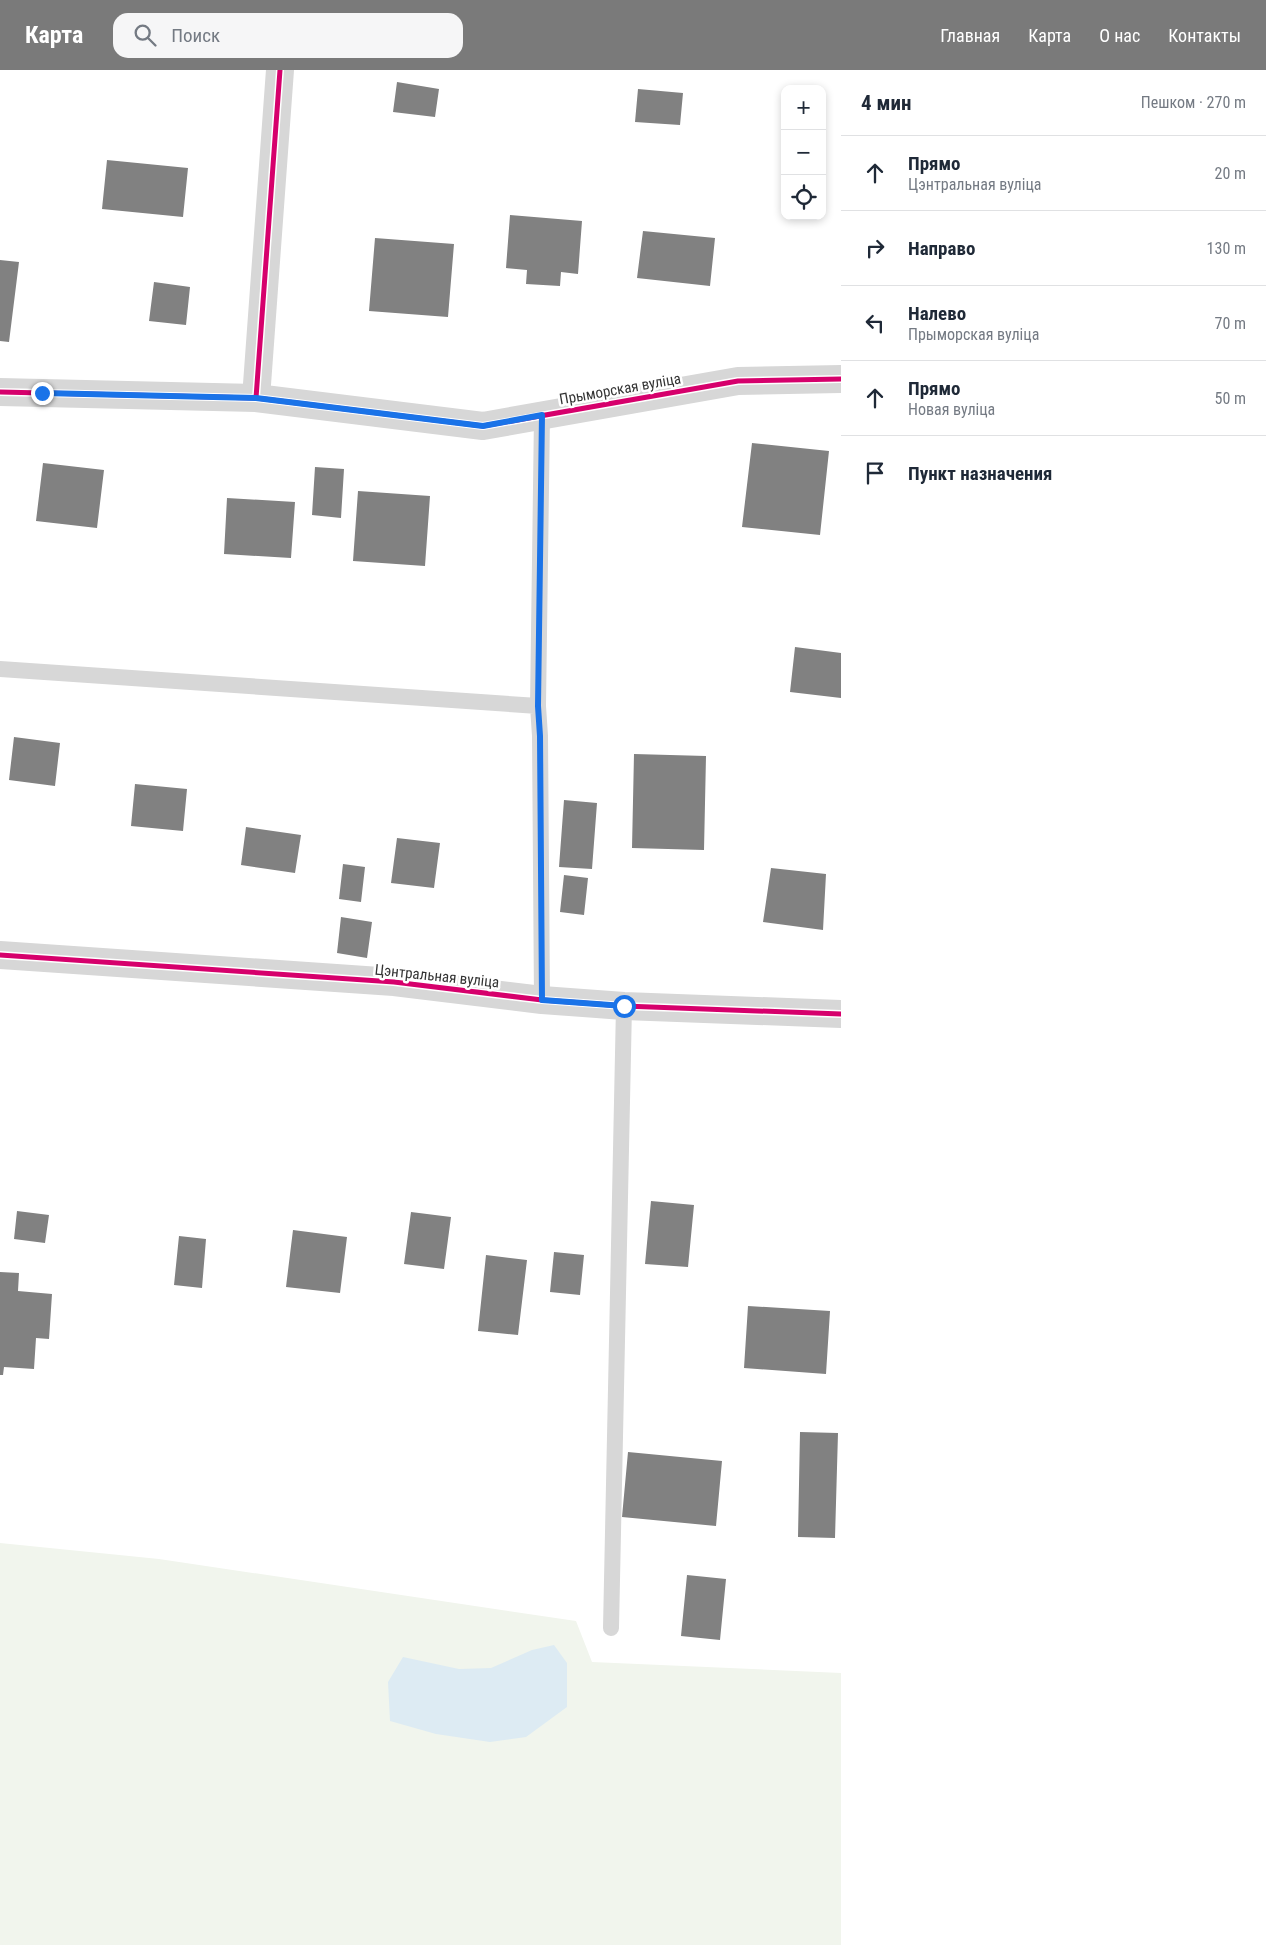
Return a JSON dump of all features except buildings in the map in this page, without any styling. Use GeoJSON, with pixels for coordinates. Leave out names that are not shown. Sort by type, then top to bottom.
{"type":"FeatureCollection","features":[{"type":"Feature","properties":{"kind":"street"},"geometry":{"type":"LineString","coordinates":[[256,398],[280,70]]}},
{"type":"Feature","properties":{"kind":"street","name":"Прыморская вуліца"},"geometry":{"type":"LineString","coordinates":[[0,392],[256,398],[483,426],[738,381],[841,379]]}},
{"type":"Feature","properties":{"kind":"street","name":"Цэнтральная вуліца"},"geometry":{"type":"LineString","coordinates":[[0,955],[394,982],[542,1000],[624,1006],[841,1014]]}},
{"type":"Feature","properties":{"kind":"lane"},"geometry":{"type":"LineString","coordinates":[[542,415],[538,706],[540,736],[542,1000]]}},
{"type":"Feature","properties":{"kind":"lane"},"geometry":{"type":"LineString","coordinates":[[0,669],[538,706]]}},
{"type":"Feature","properties":{"kind":"lane"},"geometry":{"type":"LineString","coordinates":[[611,1628],[624,1006]]}},
{"type":"Feature","properties":{"kind":"shaded area"},"geometry":{"type":"Polygon","coordinates":[[[0,1543],[159,1559],[576,1621],[592,1662],[841,1673],[841,1945],[0,1945],[0,1543]]]}},
{"type":"Feature","properties":{"kind":"shaded area"},"geometry":{"type":"Polygon","coordinates":[[[554,1645],[567,1663],[567,1707],[526,1737],[490,1742],[436,1734],[390,1721],[388,1682],[403,1657],[459,1669],[491,1668],[532,1650],[554,1645]]]}},
{"type":"Feature","properties":{"kind":"cycle path"},"geometry":{"type":"LineString","coordinates":[[256,398],[280,70]]}},
{"type":"Feature","properties":{"kind":"cycle path"},"geometry":{"type":"LineString","coordinates":[[0,392],[256,398],[483,426],[738,381],[841,379]]}},
{"type":"Feature","properties":{"kind":"cycle path"},"geometry":{"type":"LineString","coordinates":[[0,955],[394,982],[542,1000],[624,1006],[841,1014]]}},
{"type":"Feature","properties":{"kind":"route"},"geometry":{"type":"LineString","coordinates":[[42,393],[256,398],[483,426],[542,415],[538,706],[540,736],[542,1000],[624,1006]]}}]}
